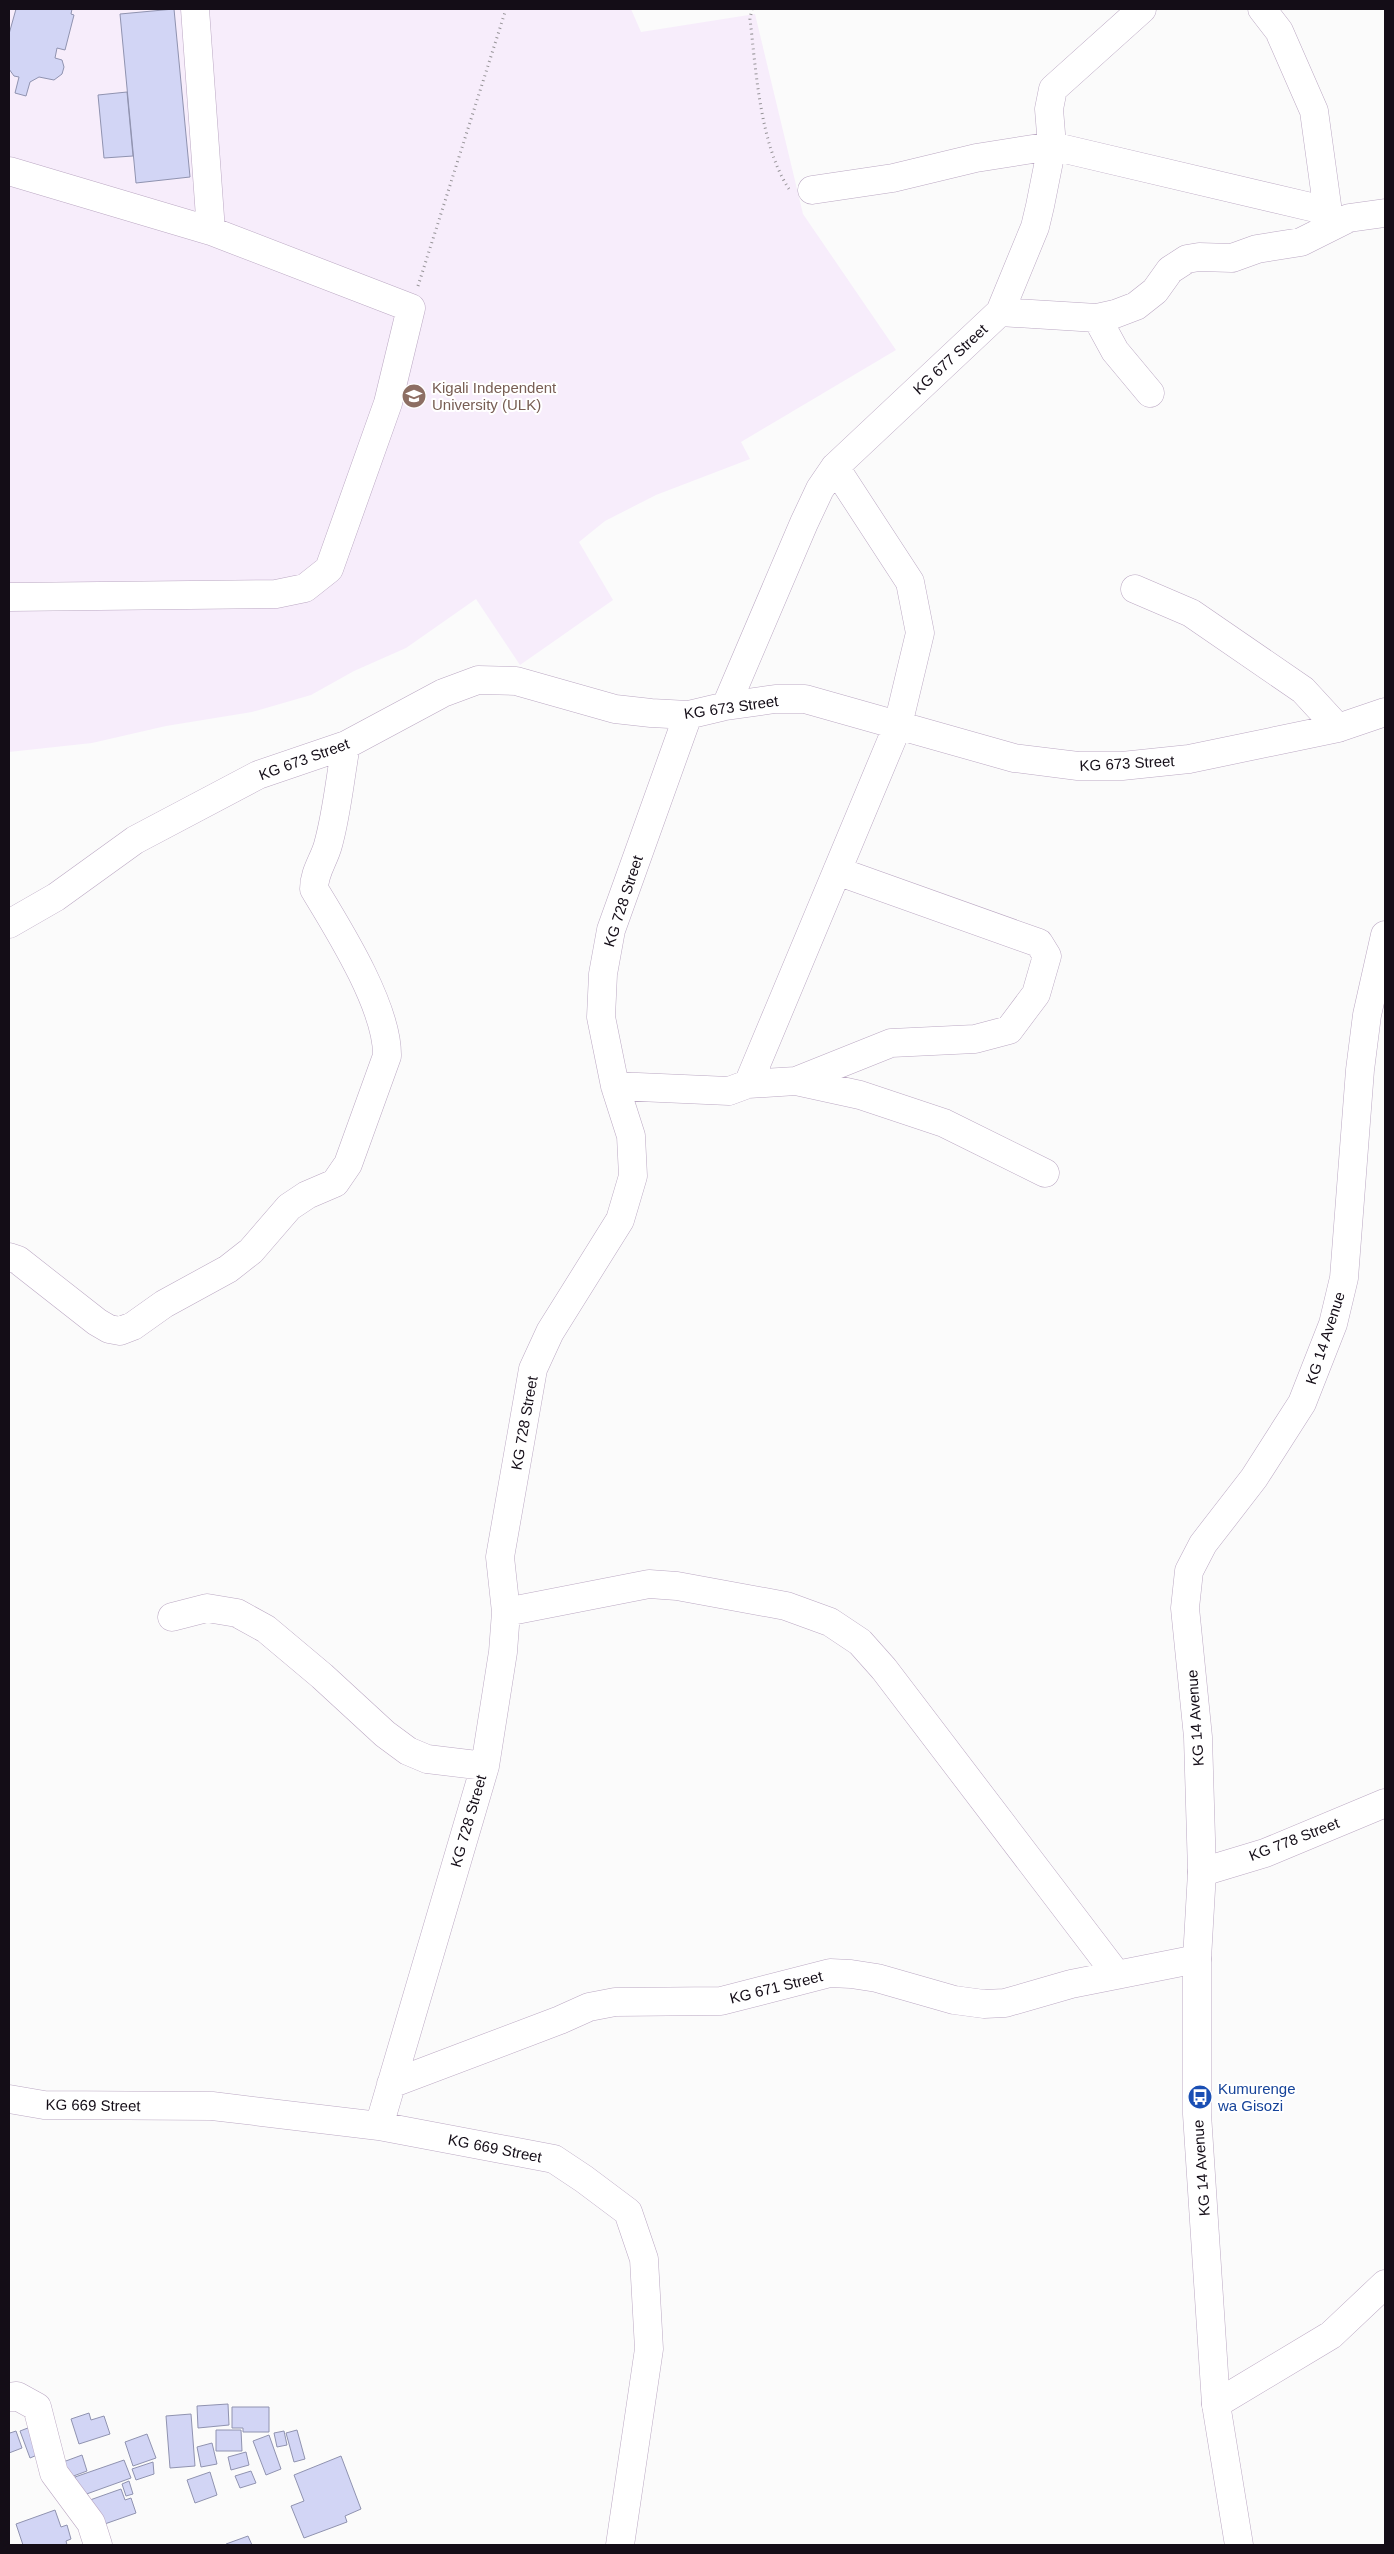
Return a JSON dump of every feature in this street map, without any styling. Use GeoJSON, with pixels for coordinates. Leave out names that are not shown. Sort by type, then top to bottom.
{"type":"FeatureCollection","features":[{"type":"Feature","properties":{"kind":"street"},"geometry":{"type":"LineString","coordinates":[[195,9],[211,231]]}},
{"type":"Feature","properties":{"kind":"street","name":"KG 677 Street"},"geometry":{"type":"LineString","coordinates":[[726,706],[804,523],[820,489],[835,467],[1000,312],[1035,227],[1052,146],[1049,109],[1053,89],[1142,9]]}},
{"type":"Feature","properties":{"kind":"street"},"geometry":{"type":"LineString","coordinates":[[1262,9],[1279,31],[1314,111],[1329,219]]}},
{"type":"Feature","properties":{"kind":"street"},"geometry":{"type":"LineString","coordinates":[[812,190],[893,178],[976,158],[1052,146],[1329,219],[1385,213]]}},
{"type":"Feature","properties":{"kind":"street"},"geometry":{"type":"LineString","coordinates":[[9,171],[211,231],[411,308],[388,403],[329,569],[305,588],[276,594],[9,596]]}},
{"type":"Feature","properties":{"kind":"street"},"geometry":{"type":"LineString","coordinates":[[1000,312],[1098,318],[1136,306],[1155,291],[1170,270],[1187,259],[1199,257],[1232,258],[1257,249],[1301,242],[1329,219]]}},
{"type":"Feature","properties":{"kind":"street"},"geometry":{"type":"LineString","coordinates":[[1098,318],[1115,351],[1150,393]]}},
{"type":"Feature","properties":{"kind":"street"},"geometry":{"type":"LineString","coordinates":[[748,1084],[898,725],[920,633],[910,582],[835,467]]}},
{"type":"Feature","properties":{"kind":"street"},"geometry":{"type":"LineString","coordinates":[[1135,589],[1191,613],[1303,690],[1338,728]]}},
{"type":"Feature","properties":{"kind":"street","name":"KG 673 Street"},"geometry":{"type":"LineString","coordinates":[[9,924],[56,897],[135,840],[249,780],[346,746],[443,693],[478,680],[516,681],[616,709],[688,715],[726,706],[775,700],[805,700],[1014,758],[1078,766],[1122,766],[1189,759],[1338,728],[1385,712]]}},
{"type":"Feature","properties":{"kind":"street","name":"KG 728 Street"},"geometry":{"type":"LineString","coordinates":[[379,2126],[484,1766],[503,1652],[506,1612],[500,1557],[533,1369],[555,1324],[620,1220],[633,1176],[631,1136],[615,1086],[601,1017],[603,974],[611,930],[688,715]]}},
{"type":"Feature","properties":{"kind":"street"},"geometry":{"type":"LineString","coordinates":[[9,1257],[18,1260],[97,1322],[109,1329],[120,1330],[133,1326],[164,1304],[228,1269],[251,1251],[289,1207],[307,1195],[335,1183],[348,1164],[387,1056],[387,1041],[382,1024],[348,945],[314,889],[314,880],[328,847],[346,746]]}},
{"type":"Feature","properties":{"kind":"street"},"geometry":{"type":"LineString","coordinates":[[796,1081],[891,1043],[975,1039],[1009,1030],[1036,994],[1047,956],[1039,943],[837,872]]}},
{"type":"Feature","properties":{"kind":"street","name":"KG 14 Avenue"},"geometry":{"type":"LineString","coordinates":[[1240,2545],[1216,2404],[1197,2114],[1197,1959],[1202,1872],[1198,1737],[1185,1608],[1189,1571],[1203,1544],[1254,1478],[1302,1403],[1333,1324],[1344,1278],[1360,1070],[1367,1015],[1384,943]]}},
{"type":"Feature","properties":{"kind":"street"},"geometry":{"type":"LineString","coordinates":[[615,1086],[729,1091],[748,1084],[796,1081],[860,1095],[944,1123],[1045,1173]]}},
{"type":"Feature","properties":{"kind":"street"},"geometry":{"type":"LineString","coordinates":[[506,1612],[649,1584],[677,1586],[786,1606],[830,1622],[860,1642],[884,1670],[1117,1975]]}},
{"type":"Feature","properties":{"kind":"street"},"geometry":{"type":"LineString","coordinates":[[172,1617],[207,1608],[237,1613],[266,1629],[322,1676],[385,1734],[408,1751],[428,1759],[484,1766]]}},
{"type":"Feature","properties":{"kind":"street","name":"KG 778 Street"},"geometry":{"type":"LineString","coordinates":[[1202,1872],[1265,1853],[1385,1803]]}},
{"type":"Feature","properties":{"kind":"street","name":"KG 671 Street"},"geometry":{"type":"LineString","coordinates":[[392,2084],[560,2020],[589,2007],[616,2002],[721,2001],[830,1973],[877,1978],[954,2000],[984,2004],[1005,2002],[1071,1984],[1197,1959]]}},
{"type":"Feature","properties":{"kind":"street","name":"KG 669 Street"},"geometry":{"type":"LineString","coordinates":[[9,2099],[44,2106],[212,2106],[379,2126],[554,2159],[628,2212],[644,2259],[648,2349],[620,2545]]}},
{"type":"Feature","properties":{"kind":"street"},"geometry":{"type":"LineString","coordinates":[[1216,2404],[1331,2335],[1385,2284]]}},
{"type":"Feature","properties":{"kind":"street"},"geometry":{"type":"LineString","coordinates":[[9,2397],[17,2396],[37,2406],[54,2473],[91,2524],[98,2545]]}},
{"type":"Feature","properties":{"kind":"path"},"geometry":{"type":"LineString","coordinates":[[411,308],[506,9]]}},
{"type":"Feature","properties":{"kind":"path"},"geometry":{"type":"LineString","coordinates":[[752,9],[750,19],[760,102],[767,135],[789,189],[798,192],[812,190]]}},
{"type":"Feature","properties":{"kind":"shaded area","name":"Kigali Independent University (ULK)"},"geometry":{"type":"Polygon","coordinates":[[[9,9],[631,9],[641,32],[755,14],[803,214],[896,350],[741,442],[750,459],[656,495],[605,521],[579,542],[613,600],[520,665],[476,599],[406,648],[354,671],[311,695],[252,712],[166,726],[92,743],[9,752],[9,9]]]}},
{"type":"Feature","properties":{"kind":"building"},"geometry":{"type":"Polygon","coordinates":[[[16,9],[72,9],[71,14],[74,15],[65,50],[57,48],[55,58],[62,60],[64,67],[62,74],[54,80],[39,77],[30,82],[26,96],[15,93],[19,77],[14,76],[9,69],[9,34],[16,9]]]}},
{"type":"Feature","properties":{"kind":"building"},"geometry":{"type":"Polygon","coordinates":[[[174,9],[190,177],[136,183],[120,14],[174,9]]]}},
{"type":"Feature","properties":{"kind":"building"},"geometry":{"type":"Polygon","coordinates":[[[127,92],[133,156],[104,158],[98,95],[127,92]]]}},
{"type":"Feature","properties":{"kind":"building"},"geometry":{"type":"Polygon","coordinates":[[[228,2404],[229,2425],[198,2428],[197,2406],[228,2404]]]}},
{"type":"Feature","properties":{"kind":"building"},"geometry":{"type":"Polygon","coordinates":[[[232,2407],[269,2407],[269,2432],[243,2432],[243,2428],[232,2428],[232,2407]]]}},
{"type":"Feature","properties":{"kind":"building"},"geometry":{"type":"Polygon","coordinates":[[[89,2413],[91,2420],[104,2416],[110,2434],[79,2444],[71,2419],[89,2413]]]}},
{"type":"Feature","properties":{"kind":"building"},"geometry":{"type":"Polygon","coordinates":[[[191,2414],[195,2466],[170,2468],[166,2416],[191,2414]]]}},
{"type":"Feature","properties":{"kind":"building"},"geometry":{"type":"Polygon","coordinates":[[[33,2426],[42,2453],[30,2458],[20,2431],[33,2426]]]}},
{"type":"Feature","properties":{"kind":"building"},"geometry":{"type":"Polygon","coordinates":[[[9,2430],[10,2433],[16,2431],[22,2448],[9,2453],[9,2430]]]}},
{"type":"Feature","properties":{"kind":"building"},"geometry":{"type":"Polygon","coordinates":[[[216,2430],[241,2430],[242,2451],[216,2451],[216,2430]]]}},
{"type":"Feature","properties":{"kind":"building"},"geometry":{"type":"Polygon","coordinates":[[[297,2430],[305,2459],[294,2462],[286,2433],[297,2430]]]}},
{"type":"Feature","properties":{"kind":"building"},"geometry":{"type":"Polygon","coordinates":[[[284,2431],[287,2445],[277,2447],[274,2433],[284,2431]]]}},
{"type":"Feature","properties":{"kind":"building"},"geometry":{"type":"Polygon","coordinates":[[[147,2434],[156,2458],[133,2466],[125,2442],[147,2434]]]}},
{"type":"Feature","properties":{"kind":"building"},"geometry":{"type":"Polygon","coordinates":[[[269,2435],[281,2469],[266,2475],[253,2441],[269,2435]]]}},
{"type":"Feature","properties":{"kind":"building"},"geometry":{"type":"Polygon","coordinates":[[[212,2443],[217,2464],[201,2467],[197,2447],[212,2443]]]}},
{"type":"Feature","properties":{"kind":"building"},"geometry":{"type":"Polygon","coordinates":[[[246,2452],[249,2465],[231,2470],[228,2457],[246,2452]]]}},
{"type":"Feature","properties":{"kind":"building"},"geometry":{"type":"Polygon","coordinates":[[[82,2455],[87,2471],[60,2481],[55,2465],[82,2455]]]}},
{"type":"Feature","properties":{"kind":"building"},"geometry":{"type":"Polygon","coordinates":[[[341,2456],[361,2509],[345,2516],[347,2522],[304,2538],[291,2506],[304,2501],[294,2475],[341,2456]]]}},
{"type":"Feature","properties":{"kind":"building"},"geometry":{"type":"Polygon","coordinates":[[[124,2460],[131,2478],[81,2496],[75,2477],[124,2460]]]}},
{"type":"Feature","properties":{"kind":"building"},"geometry":{"type":"Polygon","coordinates":[[[153,2462],[154,2474],[136,2480],[132,2469],[153,2462]]]}},
{"type":"Feature","properties":{"kind":"building"},"geometry":{"type":"Polygon","coordinates":[[[251,2471],[256,2483],[240,2488],[235,2476],[251,2471]]]}},
{"type":"Feature","properties":{"kind":"building"},"geometry":{"type":"Polygon","coordinates":[[[210,2472],[217,2495],[195,2503],[187,2480],[210,2472]]]}},
{"type":"Feature","properties":{"kind":"building"},"geometry":{"type":"Polygon","coordinates":[[[129,2481],[133,2494],[126,2496],[122,2484],[129,2481]]]}},
{"type":"Feature","properties":{"kind":"building"},"geometry":{"type":"Polygon","coordinates":[[[121,2489],[125,2500],[131,2498],[136,2513],[99,2526],[90,2500],[121,2489]]]}},
{"type":"Feature","properties":{"kind":"building"},"geometry":{"type":"Polygon","coordinates":[[[55,2510],[61,2527],[67,2525],[71,2539],[66,2541],[67,2545],[23,2545],[16,2524],[55,2510]]]}},
{"type":"Feature","properties":{"kind":"building"},"geometry":{"type":"Polygon","coordinates":[[[248,2536],[252,2545],[226,2544],[248,2536]]]}},
{"type":"Feature","properties":{"kind":"place","name":"Kigali Independent University (ULK)"},"geometry":{"type":"Point","coordinates":[414,396]}},
{"type":"Feature","properties":{"kind":"place","name":"Kumurenge wa Gisozi"},"geometry":{"type":"Point","coordinates":[1200,2097]}}]}
